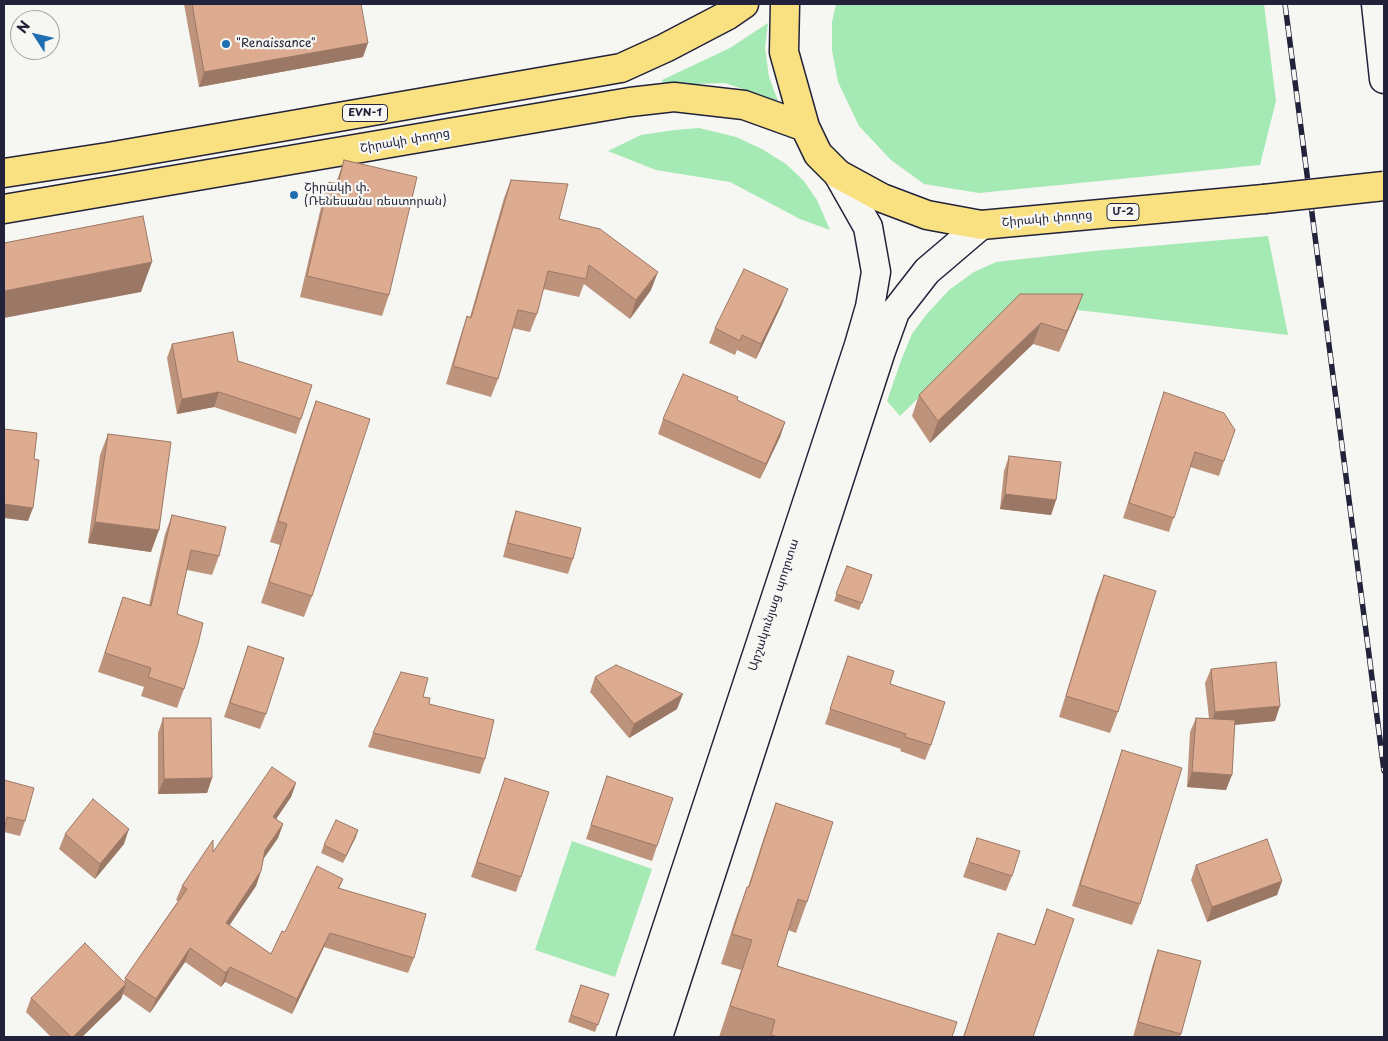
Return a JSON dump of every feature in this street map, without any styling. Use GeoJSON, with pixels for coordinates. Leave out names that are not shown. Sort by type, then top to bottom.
{"type":"FeatureCollection","features":[{"type":"Feature","properties":{"kind":"highway","name":"EVN-1"},"geometry":{"type":"LineString","coordinates":[[4,173],[108,157],[621,68],[665,48],[728,15],[744,4]]}},
{"type":"Feature","properties":{"kind":"highway","name":"Շիրակի փողոց"},"geometry":{"type":"LineString","coordinates":[[786,4],[784,52],[805,126],[818,154],[838,174],[882,198],[927,215],[981,225],[1384,186]]}},
{"type":"Feature","properties":{"kind":"highway","name":"Շիրակի փողոց"},"geometry":{"type":"LineString","coordinates":[[4,208],[630,102],[674,97],[744,104],[805,126]]}},
{"type":"Feature","properties":{"kind":"street"},"geometry":{"type":"LineString","coordinates":[[1376,4],[1384,79]]}},
{"type":"Feature","properties":{"kind":"street","name":"Արշակունյաց պողոտա"},"geometry":{"type":"LineString","coordinates":[[631,1037],[870,307],[876,272],[868,227],[838,174]]}},
{"type":"Feature","properties":{"kind":"street","name":"Արշակունյաց պողոտա"},"geometry":{"type":"LineString","coordinates":[[658,1037],[895,312],[927,272],[981,225]]}},
{"type":"Feature","properties":{"kind":"green space"},"geometry":{"type":"Polygon","coordinates":[[[836,4],[1264,4],[1276,101],[1260,165],[979,193],[924,184],[891,160],[859,126],[838,82],[832,50],[832,22],[836,4]]]}},
{"type":"Feature","properties":{"kind":"green space"},"geometry":{"type":"Polygon","coordinates":[[[768,23],[765,48],[769,77],[778,101],[725,83],[664,85],[662,80],[730,48],[768,23]]]}},
{"type":"Feature","properties":{"kind":"green space"},"geometry":{"type":"Polygon","coordinates":[[[699,128],[736,137],[762,149],[786,164],[804,181],[817,200],[830,230],[800,219],[730,182],[656,170],[608,151],[641,135],[699,128]]]}},
{"type":"Feature","properties":{"kind":"green space"},"geometry":{"type":"Polygon","coordinates":[[[1268,236],[1288,335],[1078,310],[1010,308],[900,416],[887,401],[912,334],[926,315],[949,290],[974,272],[996,262],[1094,251],[1268,236]]]}},
{"type":"Feature","properties":{"kind":"green space"},"geometry":{"type":"Polygon","coordinates":[[[572,841],[652,869],[615,977],[535,950],[572,841]]]}},
{"type":"Feature","properties":{"kind":"building"},"geometry":{"type":"Polygon","coordinates":[[[192,4],[361,4],[368,43],[204,72],[192,4]]]}},
{"type":"Feature","properties":{"kind":"building"},"geometry":{"type":"Polygon","coordinates":[[[344,160],[417,177],[389,295],[307,276],[329,182],[338,184],[344,160]]]}},
{"type":"Feature","properties":{"kind":"building"},"geometry":{"type":"Polygon","coordinates":[[[511,180],[568,184],[559,219],[600,229],[658,272],[636,300],[589,265],[586,279],[548,271],[537,314],[518,310],[498,379],[453,366],[467,316],[471,318],[511,180]]]}},
{"type":"Feature","properties":{"kind":"building"},"geometry":{"type":"Polygon","coordinates":[[[143,216],[152,262],[4,291],[4,243],[143,216]]]}},
{"type":"Feature","properties":{"kind":"building"},"geometry":{"type":"Polygon","coordinates":[[[744,269],[788,289],[761,344],[742,335],[740,341],[715,328],[744,269]]]}},
{"type":"Feature","properties":{"kind":"building"},"geometry":{"type":"Polygon","coordinates":[[[1020,294],[1083,294],[1067,331],[1041,323],[938,421],[919,395],[1020,294]]]}},
{"type":"Feature","properties":{"kind":"building"},"geometry":{"type":"Polygon","coordinates":[[[233,332],[238,361],[312,385],[301,419],[219,392],[182,399],[172,344],[233,332]]]}},
{"type":"Feature","properties":{"kind":"building"},"geometry":{"type":"Polygon","coordinates":[[[683,374],[738,397],[737,400],[785,422],[766,464],[663,419],[683,374]]]}},
{"type":"Feature","properties":{"kind":"building"},"geometry":{"type":"Polygon","coordinates":[[[1164,392],[1224,413],[1235,430],[1224,461],[1195,452],[1174,518],[1129,503],[1164,392]]]}},
{"type":"Feature","properties":{"kind":"building"},"geometry":{"type":"Polygon","coordinates":[[[316,401],[370,419],[312,596],[269,582],[287,524],[278,521],[316,401]]]}},
{"type":"Feature","properties":{"kind":"building"},"geometry":{"type":"Polygon","coordinates":[[[4,429],[37,433],[34,459],[39,460],[33,508],[4,504],[4,429]]]}},
{"type":"Feature","properties":{"kind":"building"},"geometry":{"type":"Polygon","coordinates":[[[108,434],[171,442],[159,530],[95,522],[108,434]]]}},
{"type":"Feature","properties":{"kind":"building"},"geometry":{"type":"Polygon","coordinates":[[[1009,456],[1061,462],[1056,500],[1005,494],[1009,456]]]}},
{"type":"Feature","properties":{"kind":"building"},"geometry":{"type":"Polygon","coordinates":[[[516,511],[581,528],[573,559],[508,543],[516,511]]]}},
{"type":"Feature","properties":{"kind":"building"},"geometry":{"type":"Polygon","coordinates":[[[172,515],[226,527],[219,556],[191,550],[177,614],[203,623],[184,689],[148,677],[151,668],[105,653],[123,597],[151,606],[172,515]]]}},
{"type":"Feature","properties":{"kind":"building"},"geometry":{"type":"Polygon","coordinates":[[[847,566],[872,575],[862,603],[836,594],[847,566]]]}},
{"type":"Feature","properties":{"kind":"building"},"geometry":{"type":"Polygon","coordinates":[[[1104,575],[1156,591],[1118,712],[1066,696],[1104,575]]]}},
{"type":"Feature","properties":{"kind":"building"},"geometry":{"type":"Polygon","coordinates":[[[248,646],[284,658],[266,714],[230,703],[248,646]]]}},
{"type":"Feature","properties":{"kind":"building"},"geometry":{"type":"Polygon","coordinates":[[[848,656],[894,671],[890,684],[945,702],[931,745],[905,737],[906,734],[830,709],[848,656]]]}},
{"type":"Feature","properties":{"kind":"building"},"geometry":{"type":"Polygon","coordinates":[[[1276,662],[1280,706],[1215,712],[1211,669],[1276,662]]]}},
{"type":"Feature","properties":{"kind":"building"},"geometry":{"type":"Polygon","coordinates":[[[616,665],[683,694],[634,724],[595,677],[616,665]]]}},
{"type":"Feature","properties":{"kind":"building"},"geometry":{"type":"Polygon","coordinates":[[[401,672],[428,678],[423,697],[430,698],[429,704],[494,720],[485,759],[373,733],[401,672]]]}},
{"type":"Feature","properties":{"kind":"building"},"geometry":{"type":"Polygon","coordinates":[[[163,718],[211,718],[212,778],[164,779],[163,718]]]}},
{"type":"Feature","properties":{"kind":"building"},"geometry":{"type":"Polygon","coordinates":[[[1196,718],[1235,720],[1232,775],[1192,772],[1196,718]]]}},
{"type":"Feature","properties":{"kind":"building"},"geometry":{"type":"Polygon","coordinates":[[[1122,750],[1182,768],[1140,904],[1080,885],[1122,750]]]}},
{"type":"Feature","properties":{"kind":"building"},"geometry":{"type":"Polygon","coordinates":[[[272,767],[296,783],[273,817],[283,824],[265,850],[261,871],[226,923],[271,954],[282,931],[285,932],[317,866],[343,879],[338,888],[426,914],[414,958],[330,933],[297,999],[230,967],[226,973],[190,948],[156,999],[125,978],[187,889],[182,886],[213,840],[213,852],[272,767]]]}},
{"type":"Feature","properties":{"kind":"building"},"geometry":{"type":"Polygon","coordinates":[[[607,776],[673,798],[657,846],[591,825],[607,776]]]}},
{"type":"Feature","properties":{"kind":"building"},"geometry":{"type":"Polygon","coordinates":[[[505,778],[549,792],[521,877],[477,862],[505,778]]]}},
{"type":"Feature","properties":{"kind":"building"},"geometry":{"type":"Polygon","coordinates":[[[4,780],[34,788],[25,821],[7,817],[4,831],[4,780]]]}},
{"type":"Feature","properties":{"kind":"building"},"geometry":{"type":"Polygon","coordinates":[[[93,799],[129,829],[100,864],[65,834],[93,799]]]}},
{"type":"Feature","properties":{"kind":"building"},"geometry":{"type":"Polygon","coordinates":[[[776,803],[833,822],[807,902],[798,899],[777,966],[957,1022],[952,1037],[778,1037],[771,1035],[775,1020],[730,1006],[752,940],[732,934],[776,803]]]}},
{"type":"Feature","properties":{"kind":"building"},"geometry":{"type":"Polygon","coordinates":[[[336,820],[358,830],[346,856],[324,845],[336,820]]]}},
{"type":"Feature","properties":{"kind":"building"},"geometry":{"type":"Polygon","coordinates":[[[977,838],[1020,851],[1012,876],[969,862],[977,838]]]}},
{"type":"Feature","properties":{"kind":"building"},"geometry":{"type":"Polygon","coordinates":[[[1267,839],[1282,881],[1212,907],[1196,865],[1267,839]]]}},
{"type":"Feature","properties":{"kind":"building"},"geometry":{"type":"Polygon","coordinates":[[[1047,909],[1074,919],[1033,1037],[964,1036],[998,933],[1035,945],[1047,909]]]}},
{"type":"Feature","properties":{"kind":"building"},"geometry":{"type":"Polygon","coordinates":[[[85,943],[126,984],[71,1037],[31,998],[85,943]]]}},
{"type":"Feature","properties":{"kind":"building"},"geometry":{"type":"Polygon","coordinates":[[[1158,950],[1201,961],[1181,1034],[1138,1022],[1158,950]]]}},
{"type":"Feature","properties":{"kind":"building"},"geometry":{"type":"Polygon","coordinates":[[[581,985],[609,994],[598,1025],[571,1015],[581,985]]]}},
{"type":"Feature","properties":{"kind":"railway"},"geometry":{"type":"LineString","coordinates":[[1285,4],[1384,771]]}},
{"type":"Feature","properties":{"kind":"place","name":"\"Renaissance\""},"geometry":{"type":"Point","coordinates":[226,44]}},
{"type":"Feature","properties":{"kind":"place","name":"Շիրակի փ. (Ռենեսանս ռեստորան)"},"geometry":{"type":"Point","coordinates":[294,195]}}]}
